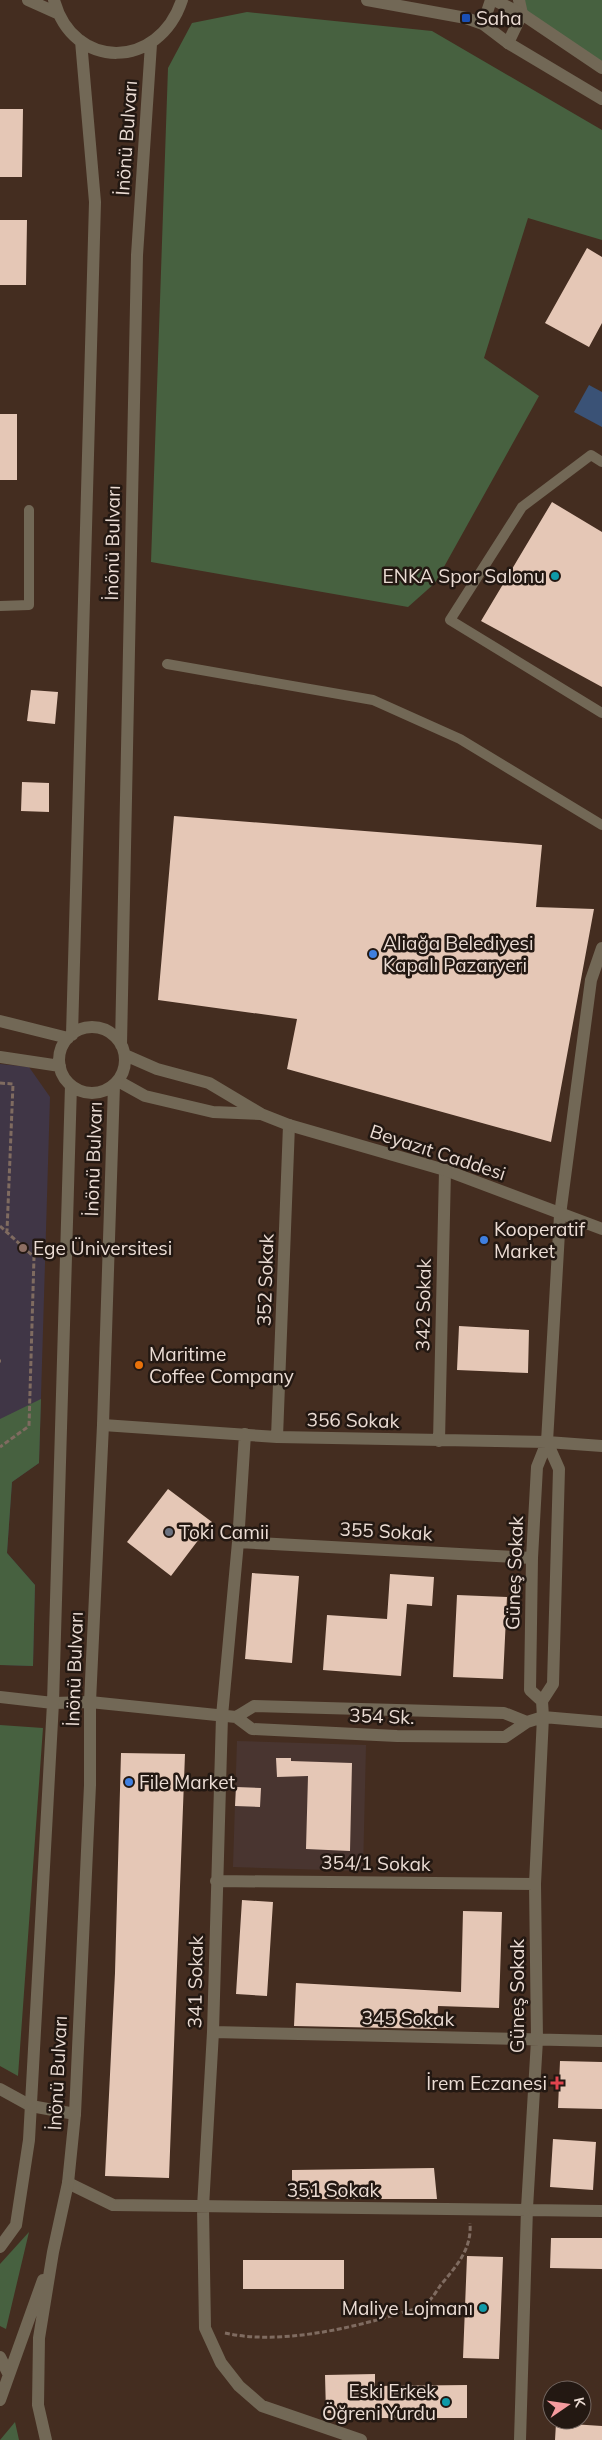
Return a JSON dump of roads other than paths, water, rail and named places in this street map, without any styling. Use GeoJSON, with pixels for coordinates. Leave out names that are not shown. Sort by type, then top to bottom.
{"type":"FeatureCollection","features":[{"type":"Feature","properties":{"kind":"street"},"geometry":{"type":"LineString","coordinates":[[28,0],[57,13]]}},
{"type":"Feature","properties":{"kind":"street","name":"İnönü Bulvarı"},"geometry":{"type":"LineString","coordinates":[[54,0],[57,13],[67,29],[81,41],[97,50],[116,53],[134,51],[151,44],[166,32],[177,16],[182,0]]}},
{"type":"Feature","properties":{"kind":"street"},"geometry":{"type":"LineString","coordinates":[[367,0],[466,18],[483,24],[508,43],[602,99]]}},
{"type":"Feature","properties":{"kind":"street"},"geometry":{"type":"LineString","coordinates":[[483,24],[493,0],[522,14],[602,68]]}},
{"type":"Feature","properties":{"kind":"street"},"geometry":{"type":"LineString","coordinates":[[508,43],[522,14],[519,0]]}},
{"type":"Feature","properties":{"kind":"street","name":"İnönü Bulvarı"},"geometry":{"type":"LineString","coordinates":[[70,1036],[95,202],[81,41]]}},
{"type":"Feature","properties":{"kind":"street","name":"İnönü Bulvarı"},"geometry":{"type":"LineString","coordinates":[[123,1050],[137,254],[151,44]]}},
{"type":"Feature","properties":{"kind":"street","name":"Güneş Sokak"},"geometry":{"type":"LineString","coordinates":[[542,1701],[530,1690],[532,1558],[537,1467],[547,1442],[560,1215],[591,980],[602,948]]}},
{"type":"Feature","properties":{"kind":"street"},"geometry":{"type":"LineString","coordinates":[[0,1021],[70,1036]]}},
{"type":"Feature","properties":{"kind":"street"},"geometry":{"type":"LineString","coordinates":[[99,1028],[108,1032],[123,1050],[125,1064],[116,1083],[97,1093],[79,1090],[71,1085],[64,1077],[60,1066],[60,1056],[70,1036],[80,1030],[99,1028]]}},
{"type":"Feature","properties":{"kind":"street","name":"Beyazıt Caddesi"},"geometry":{"type":"LineString","coordinates":[[123,1050],[157,1069],[209,1083],[261,1114],[289,1125],[445,1170],[560,1215],[602,1229]]}},
{"type":"Feature","properties":{"kind":"street"},"geometry":{"type":"LineString","coordinates":[[0,1057],[60,1066]]}},
{"type":"Feature","properties":{"kind":"street","name":"İnönü Bulvarı"},"geometry":{"type":"LineString","coordinates":[[53,2252],[68,2183],[75,2114],[90,1785],[90,1702],[116,1083]]}},
{"type":"Feature","properties":{"kind":"street","name":"Beyazıt Caddesi"},"geometry":{"type":"LineString","coordinates":[[116,1083],[145,1096],[213,1112],[261,1114]]}},
{"type":"Feature","properties":{"kind":"street","name":"İnönü Bulvarı"},"geometry":{"type":"LineString","coordinates":[[0,2247],[16,2225],[29,2140],[53,1703],[70,1180],[71,1085]]}},
{"type":"Feature","properties":{"kind":"street","name":"352 Sokak"},"geometry":{"type":"LineString","coordinates":[[277,1437],[289,1125]]}},
{"type":"Feature","properties":{"kind":"street","name":"342 Sokak"},"geometry":{"type":"LineString","coordinates":[[439,1441],[445,1170]]}},
{"type":"Feature","properties":{"kind":"street","name":"356 Sokak"},"geometry":{"type":"LineString","coordinates":[[103,1425],[277,1437],[547,1442],[602,1446]]}},
{"type":"Feature","properties":{"kind":"street","name":"341 Sokak"},"geometry":{"type":"LineString","coordinates":[[245,1434],[238,1542],[222,1716],[213,2032],[203,2208],[204,2328],[221,2363],[239,2386],[262,2406],[361,2440]]}},
{"type":"Feature","properties":{"kind":"street","name":"Güneş Sokak"},"geometry":{"type":"LineString","coordinates":[[520,2440],[527,2208],[538,2040],[535,1884],[543,1717],[542,1701],[553,1684],[559,1469],[547,1442]]}},
{"type":"Feature","properties":{"kind":"street","name":"355 Sokak"},"geometry":{"type":"LineString","coordinates":[[238,1542],[532,1558]]}},
{"type":"Feature","properties":{"kind":"street","name":"354 Sk."},"geometry":{"type":"LineString","coordinates":[[0,1697],[53,1703],[90,1702],[236,1717],[252,1729],[397,1736],[505,1737],[527,1722],[543,1717],[602,1722]]}},
{"type":"Feature","properties":{"kind":"street","name":"354 Sk."},"geometry":{"type":"LineString","coordinates":[[236,1717],[254,1706],[504,1713],[527,1722]]}},
{"type":"Feature","properties":{"kind":"street","name":"354/1 Sokak"},"geometry":{"type":"LineString","coordinates":[[216,1881],[535,1884]]}},
{"type":"Feature","properties":{"kind":"street","name":"345 Sokak"},"geometry":{"type":"LineString","coordinates":[[213,2032],[602,2041]]}},
{"type":"Feature","properties":{"kind":"street"},"geometry":{"type":"LineString","coordinates":[[0,2089],[31,2106],[75,2114]]}},
{"type":"Feature","properties":{"kind":"street","name":"351 Sokak"},"geometry":{"type":"LineString","coordinates":[[68,2183],[114,2205],[203,2208],[527,2208],[602,2211]]}},
{"type":"Feature","properties":{"kind":"street"},"geometry":{"type":"LineString","coordinates":[[0,2400],[8,2373],[53,2252]]}},
{"type":"Feature","properties":{"kind":"street"},"geometry":{"type":"LineString","coordinates":[[46,2440],[38,2404],[39,2338],[53,2252]]}},
{"type":"Feature","properties":{"kind":"street"},"geometry":{"type":"LineString","coordinates":[[0,2357],[8,2373]]}},
{"type":"Feature","properties":{"kind":"lane"},"geometry":{"type":"LineString","coordinates":[[602,462],[590,455],[522,507],[450,620],[602,714]]}},
{"type":"Feature","properties":{"kind":"lane"},"geometry":{"type":"LineString","coordinates":[[0,606],[28,605],[28,510]]}},
{"type":"Feature","properties":{"kind":"lane"},"geometry":{"type":"LineString","coordinates":[[166,664],[374,700],[460,739],[602,825]]}},
{"type":"Feature","properties":{"kind":"water"},"geometry":{"type":"Polygon","coordinates":[[[589,385],[602,392],[602,427],[574,412],[589,385]]]}},
{"type":"Feature","properties":{"kind":"place","name":"Saha"},"geometry":{"type":"Point","coordinates":[466,18]}},
{"type":"Feature","properties":{"kind":"place","name":"ENKA Spor Salonu"},"geometry":{"type":"Point","coordinates":[555,576]}},
{"type":"Feature","properties":{"kind":"place","name":"Aliağa Belediyesi Kapalı Pazaryeri"},"geometry":{"type":"Point","coordinates":[373,954]}},
{"type":"Feature","properties":{"kind":"place","name":"Kooperatif Market"},"geometry":{"type":"Point","coordinates":[484,1240]}},
{"type":"Feature","properties":{"kind":"place","name":"Ege Üniversitesi"},"geometry":{"type":"Point","coordinates":[23,1248]}},
{"type":"Feature","properties":{"kind":"place","name":"Maritime Coffee Company"},"geometry":{"type":"Point","coordinates":[139,1365]}},
{"type":"Feature","properties":{"kind":"place","name":"Toki Camii"},"geometry":{"type":"Point","coordinates":[169,1532]}},
{"type":"Feature","properties":{"kind":"place","name":"File Market"},"geometry":{"type":"Point","coordinates":[129,1782]}},
{"type":"Feature","properties":{"kind":"place","name":"İrem Eczanesi"},"geometry":{"type":"Point","coordinates":[557,2083]}},
{"type":"Feature","properties":{"kind":"place","name":"Maliye Lojmanı"},"geometry":{"type":"Point","coordinates":[483,2308]}},
{"type":"Feature","properties":{"kind":"place","name":"Eski Erkek Öğreni Yurdu"},"geometry":{"type":"Point","coordinates":[446,2402]}}]}
